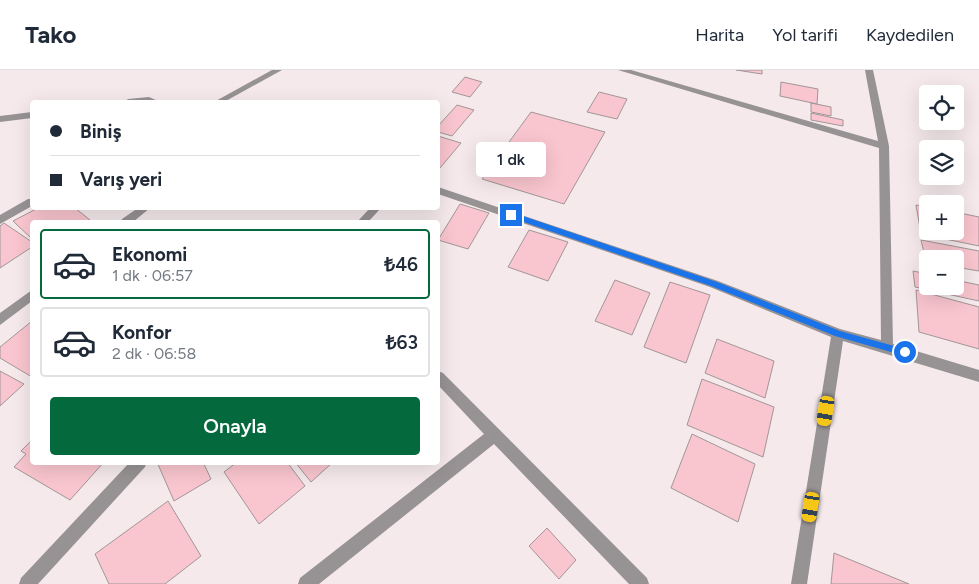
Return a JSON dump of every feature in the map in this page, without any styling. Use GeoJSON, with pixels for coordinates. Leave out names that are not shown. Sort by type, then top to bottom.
{"type":"FeatureCollection","features":[{"type":"Feature","properties":{"kind":"street"},"geometry":{"type":"LineString","coordinates":[[222,100],[278,70]]}},
{"type":"Feature","properties":{"kind":"street"},"geometry":{"type":"LineString","coordinates":[[622,70],[884,146]]}},
{"type":"Feature","properties":{"kind":"street"},"geometry":{"type":"LineString","coordinates":[[869,70],[884,146],[887,347]]}},
{"type":"Feature","properties":{"kind":"street"},"geometry":{"type":"LineString","coordinates":[[0,119],[30,115]]}},
{"type":"Feature","properties":{"kind":"street"},"geometry":{"type":"LineString","coordinates":[[440,191],[714,284],[838,334],[887,347],[979,376]]}},
{"type":"Feature","properties":{"kind":"street"},"geometry":{"type":"LineString","coordinates":[[0,220],[30,203]]}},
{"type":"Feature","properties":{"kind":"street"},"geometry":{"type":"LineString","coordinates":[[129,220],[142,210]]}},
{"type":"Feature","properties":{"kind":"street"},"geometry":{"type":"LineString","coordinates":[[364,220],[374,210]]}},
{"type":"Feature","properties":{"kind":"street"},"geometry":{"type":"LineString","coordinates":[[0,320],[30,297]]}},
{"type":"Feature","properties":{"kind":"street"},"geometry":{"type":"LineString","coordinates":[[799,584],[838,334]]}},
{"type":"Feature","properties":{"kind":"street"},"geometry":{"type":"LineString","coordinates":[[440,379],[641,584]]}},
{"type":"Feature","properties":{"kind":"street"},"geometry":{"type":"LineString","coordinates":[[306,584],[494,435]]}},
{"type":"Feature","properties":{"kind":"street"},"geometry":{"type":"LineString","coordinates":[[27,584],[137,465]]}},
{"type":"Feature","properties":{"kind":"building"},"geometry":{"type":"Polygon","coordinates":[[[736,70],[762,70],[762,74],[736,70]]]}},
{"type":"Feature","properties":{"kind":"building"},"geometry":{"type":"Polygon","coordinates":[[[465,77],[482,82],[470,97],[452,92],[465,77]]]}},
{"type":"Feature","properties":{"kind":"building"},"geometry":{"type":"Polygon","coordinates":[[[781,82],[818,89],[817,104],[780,96],[781,82]]]}},
{"type":"Feature","properties":{"kind":"building"},"geometry":{"type":"Polygon","coordinates":[[[599,92],[627,99],[617,119],[587,112],[599,92]]]}},
{"type":"Feature","properties":{"kind":"building"},"geometry":{"type":"Polygon","coordinates":[[[811,103],[831,107],[831,116],[811,112],[811,103]]]}},
{"type":"Feature","properties":{"kind":"building"},"geometry":{"type":"Polygon","coordinates":[[[457,105],[474,110],[452,136],[440,133],[440,124],[457,105]]]}},
{"type":"Feature","properties":{"kind":"building"},"geometry":{"type":"Polygon","coordinates":[[[531,112],[605,132],[564,204],[482,179],[531,112]]]}},
{"type":"Feature","properties":{"kind":"building"},"geometry":{"type":"Polygon","coordinates":[[[811,113],[843,120],[843,126],[811,120],[811,113]]]}},
{"type":"Feature","properties":{"kind":"building"},"geometry":{"type":"Polygon","coordinates":[[[440,137],[461,143],[440,168],[440,137]]]}},
{"type":"Feature","properties":{"kind":"building"},"geometry":{"type":"Polygon","coordinates":[[[460,204],[489,213],[468,249],[440,241],[440,237],[460,204]]]}},
{"type":"Feature","properties":{"kind":"building"},"geometry":{"type":"Polygon","coordinates":[[[916,205],[919,206],[919,222],[916,205]]]}},
{"type":"Feature","properties":{"kind":"building"},"geometry":{"type":"Polygon","coordinates":[[[34,210],[78,210],[90,220],[30,220],[30,237],[13,221],[34,210]]]}},
{"type":"Feature","properties":{"kind":"building"},"geometry":{"type":"Polygon","coordinates":[[[964,214],[979,217],[979,246],[950,240],[964,240],[964,214]]]}},
{"type":"Feature","properties":{"kind":"building"},"geometry":{"type":"Polygon","coordinates":[[[4,223],[30,241],[30,248],[0,268],[0,226],[4,223]]]}},
{"type":"Feature","properties":{"kind":"building"},"geometry":{"type":"Polygon","coordinates":[[[529,230],[568,242],[548,281],[508,267],[529,230]]]}},
{"type":"Feature","properties":{"kind":"building"},"geometry":{"type":"Polygon","coordinates":[[[921,240],[979,251],[979,271],[964,268],[964,250],[923,250],[921,240]]]}},
{"type":"Feature","properties":{"kind":"building"},"geometry":{"type":"Polygon","coordinates":[[[913,271],[919,272],[919,288],[915,287],[913,271]]]}},
{"type":"Feature","properties":{"kind":"building"},"geometry":{"type":"Polygon","coordinates":[[[615,280],[650,293],[632,335],[595,321],[615,280]]]}},
{"type":"Feature","properties":{"kind":"building"},"geometry":{"type":"Polygon","coordinates":[[[670,282],[710,295],[686,363],[644,347],[670,282]]]}},
{"type":"Feature","properties":{"kind":"building"},"geometry":{"type":"Polygon","coordinates":[[[964,282],[979,285],[979,301],[952,295],[964,295],[964,282]]]}},
{"type":"Feature","properties":{"kind":"building"},"geometry":{"type":"Polygon","coordinates":[[[916,290],[919,291],[919,295],[935,295],[979,307],[979,349],[919,332],[916,290]]]}},
{"type":"Feature","properties":{"kind":"building"},"geometry":{"type":"Polygon","coordinates":[[[30,323],[30,376],[0,358],[0,347],[30,323]]]}},
{"type":"Feature","properties":{"kind":"building"},"geometry":{"type":"Polygon","coordinates":[[[717,339],[774,361],[765,398],[705,373],[717,339]]]}},
{"type":"Feature","properties":{"kind":"building"},"geometry":{"type":"Polygon","coordinates":[[[0,371],[24,384],[0,406],[0,371]]]}},
{"type":"Feature","properties":{"kind":"building"},"geometry":{"type":"Polygon","coordinates":[[[702,379],[774,407],[763,457],[687,425],[702,379]]]}},
{"type":"Feature","properties":{"kind":"building"},"geometry":{"type":"Polygon","coordinates":[[[692,434],[755,464],[738,522],[671,488],[692,434]]]}},
{"type":"Feature","properties":{"kind":"building"},"geometry":{"type":"Polygon","coordinates":[[[30,442],[30,465],[101,465],[70,500],[14,467],[26,454],[21,451],[30,442]]]}},
{"type":"Feature","properties":{"kind":"building"},"geometry":{"type":"Polygon","coordinates":[[[158,465],[204,465],[211,479],[174,501],[158,465]]]}},
{"type":"Feature","properties":{"kind":"building"},"geometry":{"type":"Polygon","coordinates":[[[233,465],[289,465],[305,486],[259,524],[224,472],[233,465]]]}},
{"type":"Feature","properties":{"kind":"building"},"geometry":{"type":"Polygon","coordinates":[[[297,465],[330,465],[311,482],[297,465]]]}},
{"type":"Feature","properties":{"kind":"building"},"geometry":{"type":"Polygon","coordinates":[[[168,501],[201,556],[165,584],[109,584],[95,554],[168,501]]]}},
{"type":"Feature","properties":{"kind":"building"},"geometry":{"type":"Polygon","coordinates":[[[547,528],[576,560],[559,579],[529,546],[547,528]]]}},
{"type":"Feature","properties":{"kind":"building"},"geometry":{"type":"Polygon","coordinates":[[[834,553],[909,584],[831,584],[834,553]]]}},
{"type":"Feature","properties":{"kind":"route"},"geometry":{"type":"LineString","coordinates":[[511,215],[714,284],[838,334],[905,352]]}}]}
